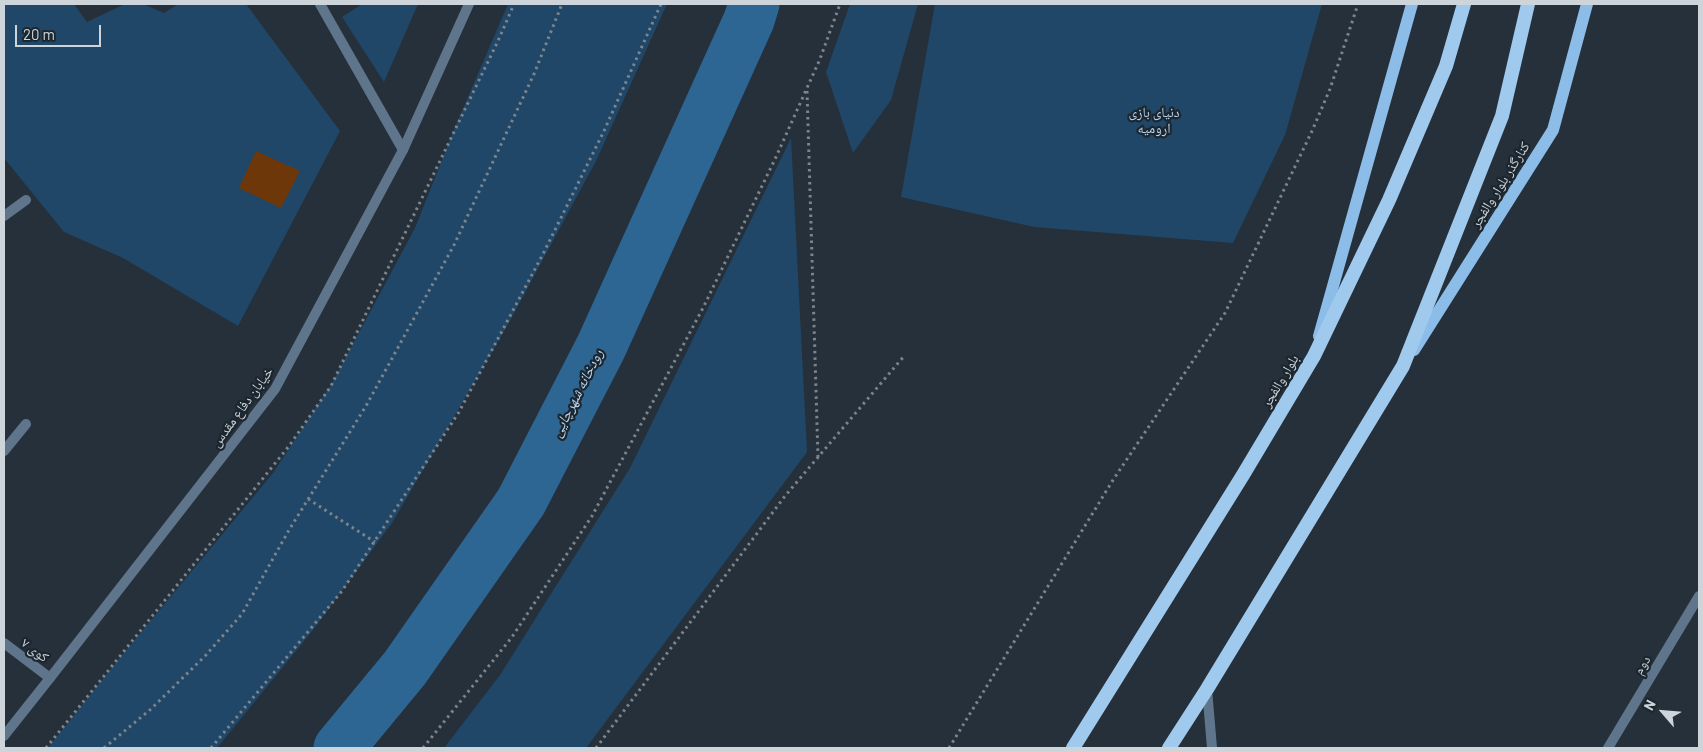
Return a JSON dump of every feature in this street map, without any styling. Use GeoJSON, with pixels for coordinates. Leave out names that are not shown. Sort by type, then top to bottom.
{"type":"FeatureCollection","features":[{"type":"Feature","properties":{"kind":"highway","name":"بلوار والفجر"},"geometry":{"type":"LineString","coordinates":[[1073,748],[1243,475],[1314,356],[1393,191],[1446,66],[1464,4]]}},
{"type":"Feature","properties":{"kind":"highway"},"geometry":{"type":"LineString","coordinates":[[1169,748],[1207,690],[1403,366],[1502,116],[1528,4]]}},
{"type":"Feature","properties":{"kind":"main road"},"geometry":{"type":"LineString","coordinates":[[1314,356],[1412,4]]}},
{"type":"Feature","properties":{"kind":"main road","name":"کنارگذر بلوار والفجر"},"geometry":{"type":"LineString","coordinates":[[1403,366],[1553,130],[1587,4]]}},
{"type":"Feature","properties":{"kind":"street"},"geometry":{"type":"LineString","coordinates":[[320,4],[403,150]]}},
{"type":"Feature","properties":{"kind":"street","name":"خیابان دفاع مقدس"},"geometry":{"type":"LineString","coordinates":[[4,736],[275,389],[403,150],[469,4]]}},
{"type":"Feature","properties":{"kind":"street"},"geometry":{"type":"LineString","coordinates":[[4,216],[26,200]]}},
{"type":"Feature","properties":{"kind":"street"},"geometry":{"type":"LineString","coordinates":[[4,451],[26,424]]}},
{"type":"Feature","properties":{"kind":"street","name":"دوم"},"geometry":{"type":"LineString","coordinates":[[1608,748],[1699,596]]}},
{"type":"Feature","properties":{"kind":"street","name":"کوی ۷"},"geometry":{"type":"LineString","coordinates":[[4,643],[50,678]]}},
{"type":"Feature","properties":{"kind":"street"},"geometry":{"type":"LineString","coordinates":[[1207,690],[1212,748]]}},
{"type":"Feature","properties":{"kind":"path"},"geometry":{"type":"LineString","coordinates":[[46,748],[289,446],[331,386],[498,41],[514,4]]}},
{"type":"Feature","properties":{"kind":"path"},"geometry":{"type":"LineString","coordinates":[[104,748],[151,709],[206,655],[242,614],[308,498],[366,406],[454,245],[534,74],[562,4]]}},
{"type":"Feature","properties":{"kind":"path"},"geometry":{"type":"LineString","coordinates":[[211,748],[342,592],[459,412],[544,252],[653,26],[661,4]]}},
{"type":"Feature","properties":{"kind":"path"},"geometry":{"type":"LineString","coordinates":[[423,748],[512,637],[592,516],[704,306],[807,89],[840,4]]}},
{"type":"Feature","properties":{"kind":"path"},"geometry":{"type":"LineString","coordinates":[[949,748],[1113,480],[1225,313],[1312,131],[1330,89],[1358,4]]}},
{"type":"Feature","properties":{"kind":"path"},"geometry":{"type":"LineString","coordinates":[[807,89],[818,458]]}},
{"type":"Feature","properties":{"kind":"path"},"geometry":{"type":"LineString","coordinates":[[596,748],[786,496],[905,355]]}},
{"type":"Feature","properties":{"kind":"path"},"geometry":{"type":"LineString","coordinates":[[308,498],[374,542]]}},
{"type":"Feature","properties":{"kind":"green space"},"geometry":{"type":"Polygon","coordinates":[[[4,4],[74,4],[87,22],[125,4],[143,4],[164,13],[178,4],[246,4],[340,131],[238,326],[123,258],[64,232],[4,158],[4,4]]]}},
{"type":"Feature","properties":{"kind":"green space"},"geometry":{"type":"Polygon","coordinates":[[[362,4],[418,4],[384,82],[342,17],[362,4]]]}},
{"type":"Feature","properties":{"kind":"green space"},"geometry":{"type":"Polygon","coordinates":[[[508,4],[667,4],[596,161],[507,326],[392,523],[313,630],[217,748],[48,748],[273,473],[332,383],[415,228],[453,132],[508,4]]]}},
{"type":"Feature","properties":{"kind":"green space"},"geometry":{"type":"Polygon","coordinates":[[[850,4],[918,4],[891,100],[853,153],[826,72],[850,4]]]}},
{"type":"Feature","properties":{"kind":"green space","name":"دنیای بازی ارومیه"},"geometry":{"type":"Polygon","coordinates":[[[935,4],[1322,4],[1285,135],[1233,243],[1034,227],[901,197],[935,4]]]}},
{"type":"Feature","properties":{"kind":"green space"},"geometry":{"type":"Polygon","coordinates":[[[791,138],[807,452],[586,748],[444,748],[500,675],[630,468],[791,138]]]}},
{"type":"Feature","properties":{"kind":"building"},"geometry":{"type":"Polygon","coordinates":[[[256,151],[300,171],[281,208],[239,188],[256,151]]]}},
{"type":"Feature","properties":{"kind":"waterway","name":"رودخانه شهرچایی"},"geometry":{"type":"LineString","coordinates":[[339,748],[405,668],[521,502],[601,347],[749,20],[754,4]]}}]}
